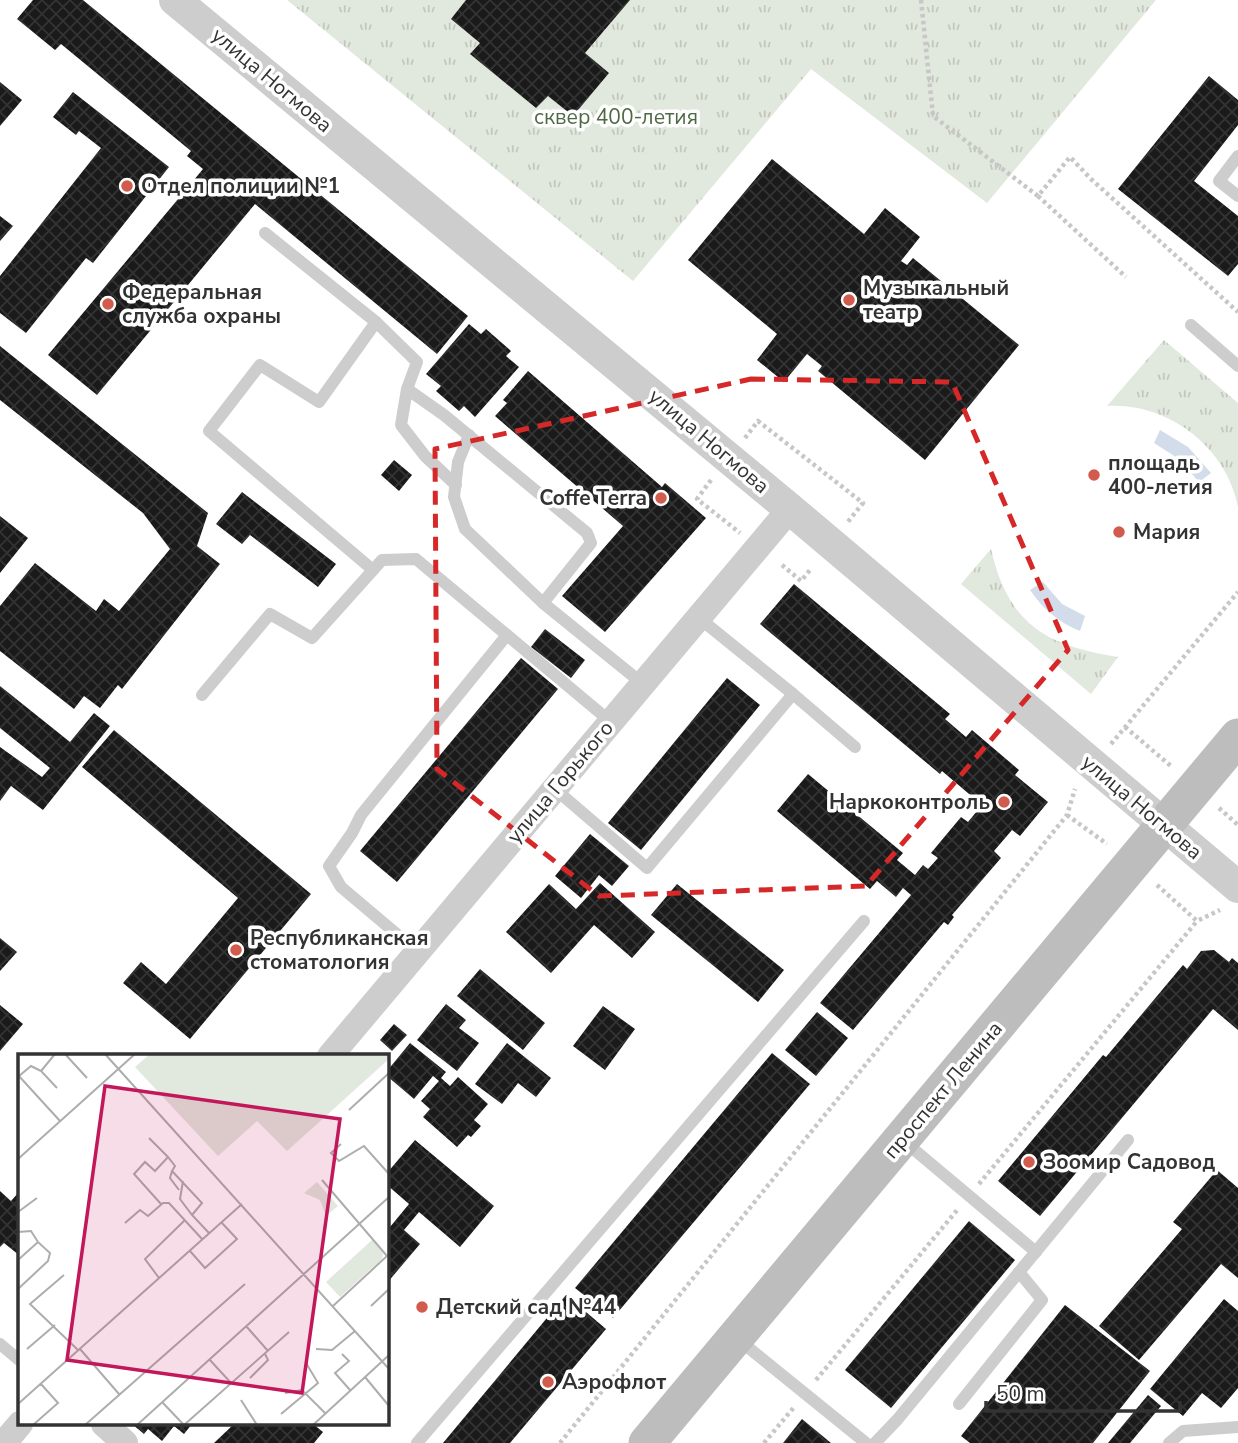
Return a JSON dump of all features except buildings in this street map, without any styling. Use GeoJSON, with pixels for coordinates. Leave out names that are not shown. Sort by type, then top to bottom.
{"type":"FeatureCollection","features":[{"type":"Feature","properties":{"kind":"main road","name":"проспект Ленина"},"geometry":{"type":"LineString","coordinates":[[647,1443],[1238,737]]}},
{"type":"Feature","properties":{"kind":"street","name":"улица Ногмова"},"geometry":{"type":"LineString","coordinates":[[175,0],[790,509],[1164,826],[1229,899]]}},
{"type":"Feature","properties":{"kind":"street","name":"улица Горького"},"geometry":{"type":"LineString","coordinates":[[332,1054],[790,509]]}},
{"type":"Feature","properties":{"kind":"street"},"geometry":{"type":"LineString","coordinates":[[4,1443],[18,1426]]}},
{"type":"Feature","properties":{"kind":"street"},"geometry":{"type":"LineString","coordinates":[[106,1426],[125,1443]]}},
{"type":"Feature","properties":{"kind":"lane"},"geometry":{"type":"LineString","coordinates":[[1238,156],[1219,181],[1238,196]]}},
{"type":"Feature","properties":{"kind":"lane"},"geometry":{"type":"LineString","coordinates":[[265,233],[376,322],[417,362],[407,389],[401,425],[425,456],[456,485]]}},
{"type":"Feature","properties":{"kind":"lane"},"geometry":{"type":"LineString","coordinates":[[373,570],[209,431],[260,365],[319,402],[376,322]]}},
{"type":"Feature","properties":{"kind":"lane"},"geometry":{"type":"LineString","coordinates":[[1191,325],[1238,366]]}},
{"type":"Feature","properties":{"kind":"lane"},"geometry":{"type":"LineString","coordinates":[[407,389],[469,435],[587,533],[591,543],[543,603]]}},
{"type":"Feature","properties":{"kind":"lane"},"geometry":{"type":"LineString","coordinates":[[469,435],[458,462],[454,497],[465,529],[543,603],[643,684]]}},
{"type":"Feature","properties":{"kind":"lane"},"geometry":{"type":"LineString","coordinates":[[202,695],[270,614],[312,638],[382,560],[416,559],[611,722]]}},
{"type":"Feature","properties":{"kind":"lane"},"geometry":{"type":"LineString","coordinates":[[699,618],[855,747]]}},
{"type":"Feature","properties":{"kind":"lane"},"geometry":{"type":"LineString","coordinates":[[418,952],[341,887],[329,866],[361,815],[507,635]]}},
{"type":"Feature","properties":{"kind":"lane"},"geometry":{"type":"LineString","coordinates":[[555,789],[647,868],[793,694]]}},
{"type":"Feature","properties":{"kind":"lane"},"geometry":{"type":"LineString","coordinates":[[417,1443],[864,921]]}},
{"type":"Feature","properties":{"kind":"lane"},"geometry":{"type":"LineString","coordinates":[[902,1139],[1036,1252]]}},
{"type":"Feature","properties":{"kind":"lane"},"geometry":{"type":"LineString","coordinates":[[875,1443],[897,1420],[1128,1140]]}},
{"type":"Feature","properties":{"kind":"lane"},"geometry":{"type":"LineString","coordinates":[[960,1404],[1042,1300],[1019,1272]]}},
{"type":"Feature","properties":{"kind":"lane"},"geometry":{"type":"LineString","coordinates":[[736,1338],[866,1443]]}},
{"type":"Feature","properties":{"kind":"lane"},"geometry":{"type":"LineString","coordinates":[[0,1344],[18,1359]]}},
{"type":"Feature","properties":{"kind":"lane"},"geometry":{"type":"LineString","coordinates":[[1169,1443],[1183,1431],[1238,1427]]}},
{"type":"Feature","properties":{"kind":"path"},"geometry":{"type":"LineString","coordinates":[[921,0],[933,116],[1038,196],[1126,277]]}},
{"type":"Feature","properties":{"kind":"path"},"geometry":{"type":"LineString","coordinates":[[1038,196],[1070,157],[1238,312]]}},
{"type":"Feature","properties":{"kind":"path"},"geometry":{"type":"LineString","coordinates":[[745,438],[758,421],[863,503],[846,524]]}},
{"type":"Feature","properties":{"kind":"path"},"geometry":{"type":"LineString","coordinates":[[713,479],[697,499],[741,533]]}},
{"type":"Feature","properties":{"kind":"path"},"geometry":{"type":"LineString","coordinates":[[782,565],[801,581],[810,570]]}},
{"type":"Feature","properties":{"kind":"path"},"geometry":{"type":"LineString","coordinates":[[1110,746],[1238,592]]}},
{"type":"Feature","properties":{"kind":"path"},"geometry":{"type":"LineString","coordinates":[[1125,727],[1171,766]]}},
{"type":"Feature","properties":{"kind":"path"},"geometry":{"type":"LineString","coordinates":[[560,1443],[1066,815],[1074,789]]}},
{"type":"Feature","properties":{"kind":"path"},"geometry":{"type":"LineString","coordinates":[[1219,808],[1238,825]]}},
{"type":"Feature","properties":{"kind":"path"},"geometry":{"type":"LineString","coordinates":[[1066,815],[1107,844]]}},
{"type":"Feature","properties":{"kind":"path"},"geometry":{"type":"LineString","coordinates":[[1157,886],[1197,921],[1229,899]]}},
{"type":"Feature","properties":{"kind":"highlighted area"},"geometry":{"type":"Polygon","coordinates":[[[751,379],[952,382],[1068,650],[866,886],[599,896],[437,769],[435,449],[751,379]]]}},
{"type":"Feature","properties":{"kind":"green space","name":"сквер 400-летия"},"geometry":{"type":"Polygon","coordinates":[[[287,0],[1156,0],[987,203],[811,69],[633,281],[287,0]]]}},
{"type":"Feature","properties":{"kind":"green space"},"geometry":{"type":"Polygon","coordinates":[[[1164,340],[1238,403],[1238,507],[1232,485],[1221,465],[1191,432],[1172,420],[1151,412],[1107,406],[1164,340]]]}},
{"type":"Feature","properties":{"kind":"green space"},"geometry":{"type":"Polygon","coordinates":[[[991,549],[998,575],[1008,596],[1034,627],[1070,646],[1118,657],[1091,694],[961,584],[991,549]]]}},
{"type":"Feature","properties":{"kind":"water"},"geometry":{"type":"Polygon","coordinates":[[[1160,430],[1188,447],[1211,473],[1199,482],[1179,459],[1154,443],[1160,430]]]}},
{"type":"Feature","properties":{"kind":"water"},"geometry":{"type":"Polygon","coordinates":[[[1043,582],[1062,604],[1085,616],[1080,631],[1058,619],[1035,597],[1030,590],[1043,582]]]}},
{"type":"Feature","properties":{"kind":"place","name":"Отдел полиции №1"},"geometry":{"type":"Point","coordinates":[127,186]}},
{"type":"Feature","properties":{"kind":"place","name":"Музыкальный театр"},"geometry":{"type":"Point","coordinates":[849,300]}},
{"type":"Feature","properties":{"kind":"place","name":"Федеральная служба охраны"},"geometry":{"type":"Point","coordinates":[108,304]}},
{"type":"Feature","properties":{"kind":"place","name":"площадь 400-летия"},"geometry":{"type":"Point","coordinates":[1094,475]}},
{"type":"Feature","properties":{"kind":"place","name":"Coffe Terra"},"geometry":{"type":"Point","coordinates":[661,498]}},
{"type":"Feature","properties":{"kind":"place","name":"Мария"},"geometry":{"type":"Point","coordinates":[1119,532]}},
{"type":"Feature","properties":{"kind":"place","name":"Наркоконтроль"},"geometry":{"type":"Point","coordinates":[1004,802]}},
{"type":"Feature","properties":{"kind":"place","name":"Республиканская стоматология"},"geometry":{"type":"Point","coordinates":[236,950]}},
{"type":"Feature","properties":{"kind":"place","name":"Зоомир Садовод"},"geometry":{"type":"Point","coordinates":[1029,1162]}},
{"type":"Feature","properties":{"kind":"place","name":"Детский сад №44"},"geometry":{"type":"Point","coordinates":[422,1307]}},
{"type":"Feature","properties":{"kind":"place","name":"Аэрофлот"},"geometry":{"type":"Point","coordinates":[548,1382]}}]}
